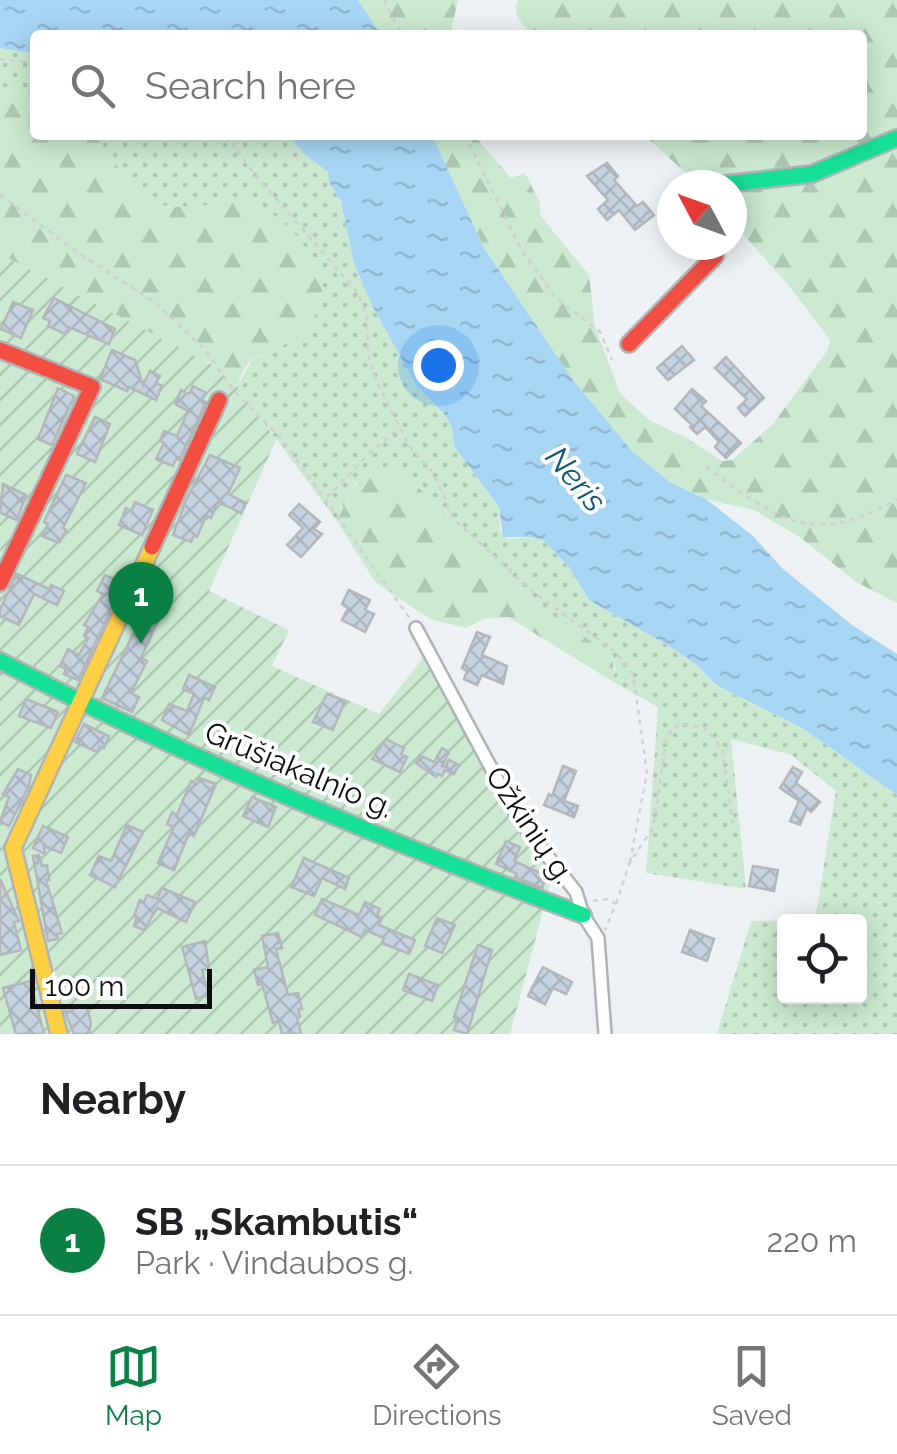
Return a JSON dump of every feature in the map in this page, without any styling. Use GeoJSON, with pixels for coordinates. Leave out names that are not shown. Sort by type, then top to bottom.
{"type":"FeatureCollection","features":[{"type":"Feature","properties":{"kind":"street"},"geometry":{"type":"LineString","coordinates":[[747,182],[812,174],[897,138]]}},
{"type":"Feature","properties":{"kind":"street"},"geometry":{"type":"LineString","coordinates":[[628,344],[711,260]]}},
{"type":"Feature","properties":{"kind":"street"},"geometry":{"type":"LineString","coordinates":[[0,350],[92,387],[0,583]]}},
{"type":"Feature","properties":{"kind":"street"},"geometry":{"type":"LineString","coordinates":[[59,1034],[7,849],[80,704],[219,400]]}},
{"type":"Feature","properties":{"kind":"street","name":"Ožkinių g."},"geometry":{"type":"LineString","coordinates":[[416,628],[520,820],[576,892],[583,915],[598,938],[604,1034]]}},
{"type":"Feature","properties":{"kind":"street","name":"Grūšiakalnio g."},"geometry":{"type":"LineString","coordinates":[[0,662],[80,704],[312,808],[583,915]]}},
{"type":"Feature","properties":{"kind":"path"},"geometry":{"type":"LineString","coordinates":[[384,0],[399,30]]}},
{"type":"Feature","properties":{"kind":"path"},"geometry":{"type":"LineString","coordinates":[[0,59],[30,62]]}},
{"type":"Feature","properties":{"kind":"path"},"geometry":{"type":"LineString","coordinates":[[230,140],[252,172],[358,292],[367,317],[368,355],[399,429],[434,474],[453,518],[533,592],[613,650],[633,674],[647,785],[630,862],[611,920],[598,938]]}},
{"type":"Feature","properties":{"kind":"path"},"geometry":{"type":"LineString","coordinates":[[467,140],[520,247],[554,296],[600,332],[612,360]]}},
{"type":"Feature","properties":{"kind":"path"},"geometry":{"type":"LineString","coordinates":[[326,498],[368,454],[399,429]]}},
{"type":"Feature","properties":{"kind":"path"},"geometry":{"type":"LineString","coordinates":[[706,467],[782,518],[816,527],[849,522],[897,499]]}},
{"type":"Feature","properties":{"kind":"path"},"geometry":{"type":"LineString","coordinates":[[630,862],[652,828],[667,736],[679,724],[704,727],[722,748],[733,825]]}},
{"type":"Feature","properties":{"kind":"path"},"geometry":{"type":"LineString","coordinates":[[583,915],[596,900],[608,899],[616,904]]}},
{"type":"Feature","properties":{"kind":"green space"},"geometry":{"type":"Polygon","coordinates":[[[358,0],[458,0],[451,30],[378,30],[358,0]]]}},
{"type":"Feature","properties":{"kind":"green space"},"geometry":{"type":"Polygon","coordinates":[[[518,0],[897,0],[897,603],[856,582],[801,538],[754,510],[706,499],[671,483],[633,452],[573,380],[484,248],[434,140],[478,140],[511,178],[525,173],[540,203],[540,215],[589,275],[595,327],[620,393],[649,420],[722,461],[732,460],[773,424],[827,351],[830,340],[747,239],[747,170],[682,170],[650,140],[867,140],[867,30],[528,30],[517,15],[518,0]]]}},
{"type":"Feature","properties":{"kind":"green space"},"geometry":{"type":"Polygon","coordinates":[[[0,48],[30,53],[30,89],[0,100],[0,48]]]}},
{"type":"Feature","properties":{"kind":"green space"},"geometry":{"type":"Polygon","coordinates":[[[30,89],[30,140],[98,140],[131,184],[150,200],[178,207],[246,203],[275,216],[303,244],[320,278],[322,295],[310,324],[286,344],[251,360],[237,387],[214,366],[0,254],[0,100],[30,89]]]}},
{"type":"Feature","properties":{"kind":"green space"},"geometry":{"type":"Polygon","coordinates":[[[98,140],[292,140],[328,172],[329,182],[341,201],[373,307],[416,385],[446,416],[454,446],[499,507],[500,531],[509,539],[543,540],[569,567],[589,600],[669,646],[697,665],[715,685],[804,729],[897,795],[897,1034],[717,1034],[751,921],[777,921],[777,1004],[867,1004],[867,914],[816,914],[836,791],[791,755],[731,739],[746,889],[646,873],[658,707],[610,680],[616,668],[612,658],[517,590],[421,490],[355,483],[337,521],[237,387],[252,360],[302,332],[319,310],[183,207],[153,201],[131,183],[98,140]]]}},
{"type":"Feature","properties":{"kind":"green space"},"geometry":{"type":"Polygon","coordinates":[[[0,254],[214,366],[237,387],[276,440],[209,591],[289,630],[272,666],[379,714],[423,658],[512,818],[554,870],[510,1034],[0,1034],[0,254]]]}},
{"type":"Feature","properties":{"kind":"green space"},"geometry":{"type":"Polygon","coordinates":[[[383,467],[421,490],[517,590],[612,658],[615,674],[610,680],[508,617],[483,619],[466,628],[430,619],[375,582],[337,521],[359,480],[383,467]]]}},
{"type":"Feature","properties":{"kind":"water"},"geometry":{"type":"Polygon","coordinates":[[[0,0],[358,0],[378,30],[30,30],[30,53],[0,48],[0,0]]]}},
{"type":"Feature","properties":{"kind":"water","name":"Neris"},"geometry":{"type":"Polygon","coordinates":[[[292,140],[434,140],[484,248],[573,380],[633,452],[671,483],[706,499],[852,625],[897,654],[897,795],[804,729],[716,685],[697,665],[669,646],[589,600],[569,567],[543,540],[503,537],[499,507],[454,446],[446,416],[416,385],[373,307],[354,263],[341,201],[329,182],[328,172],[292,140]]]}},
{"type":"Feature","properties":{"kind":"building"},"geometry":{"type":"Polygon","coordinates":[[[607,163],[618,176],[614,180],[637,206],[643,202],[654,215],[635,230],[619,210],[607,220],[598,209],[608,200],[587,176],[607,163]]]}},
{"type":"Feature","properties":{"kind":"building"},"geometry":{"type":"Polygon","coordinates":[[[54,298],[115,329],[109,344],[69,327],[65,334],[48,326],[50,321],[43,318],[54,298]]]}},
{"type":"Feature","properties":{"kind":"building"},"geometry":{"type":"Polygon","coordinates":[[[13,302],[33,310],[21,338],[1,329],[13,302]]]}},
{"type":"Feature","properties":{"kind":"building"},"geometry":{"type":"Polygon","coordinates":[[[682,346],[694,360],[668,380],[657,368],[682,346]]]}},
{"type":"Feature","properties":{"kind":"building"},"geometry":{"type":"Polygon","coordinates":[[[112,350],[135,360],[143,385],[150,371],[160,376],[156,383],[162,386],[156,400],[100,379],[112,350]]]}},
{"type":"Feature","properties":{"kind":"building"},"geometry":{"type":"Polygon","coordinates":[[[726,357],[764,398],[745,416],[738,408],[747,399],[715,368],[726,357]]]}},
{"type":"Feature","properties":{"kind":"building"},"geometry":{"type":"Polygon","coordinates":[[[193,386],[206,393],[202,400],[206,402],[173,466],[156,459],[164,443],[160,441],[164,431],[177,436],[188,411],[175,404],[181,390],[189,394],[193,386]]]}},
{"type":"Feature","properties":{"kind":"building"},"geometry":{"type":"Polygon","coordinates":[[[58,388],[74,396],[52,445],[38,439],[58,388]]]}},
{"type":"Feature","properties":{"kind":"building"},"geometry":{"type":"Polygon","coordinates":[[[692,389],[706,401],[701,406],[741,443],[726,458],[715,447],[719,442],[705,427],[697,434],[675,409],[692,389]]]}},
{"type":"Feature","properties":{"kind":"building"},"geometry":{"type":"Polygon","coordinates":[[[95,417],[110,424],[95,462],[77,454],[95,417]]]}},
{"type":"Feature","properties":{"kind":"building"},"geometry":{"type":"Polygon","coordinates":[[[210,455],[240,468],[228,494],[246,503],[241,513],[218,502],[211,518],[206,516],[191,542],[173,535],[210,455]]]}},
{"type":"Feature","properties":{"kind":"building"},"geometry":{"type":"Polygon","coordinates":[[[66,475],[86,483],[57,542],[42,536],[48,524],[44,522],[66,475]]]}},
{"type":"Feature","properties":{"kind":"building"},"geometry":{"type":"Polygon","coordinates":[[[3,484],[26,495],[17,520],[0,513],[3,484]]]}},
{"type":"Feature","properties":{"kind":"building"},"geometry":{"type":"Polygon","coordinates":[[[135,502],[153,510],[142,535],[119,525],[126,508],[131,511],[135,502]]]}},
{"type":"Feature","properties":{"kind":"building"},"geometry":{"type":"Polygon","coordinates":[[[299,504],[320,522],[314,529],[322,534],[301,557],[287,545],[303,528],[289,515],[299,504]]]}},
{"type":"Feature","properties":{"kind":"building"},"geometry":{"type":"Polygon","coordinates":[[[17,574],[49,589],[51,585],[64,591],[57,605],[34,594],[19,625],[0,616],[17,574]]]}},
{"type":"Feature","properties":{"kind":"building"},"geometry":{"type":"Polygon","coordinates":[[[105,575],[123,583],[78,680],[64,674],[66,669],[60,666],[68,649],[79,655],[88,638],[84,636],[88,627],[84,625],[103,594],[97,591],[105,575]]]}},
{"type":"Feature","properties":{"kind":"building"},"geometry":{"type":"Polygon","coordinates":[[[155,583],[168,589],[141,658],[147,661],[131,693],[139,697],[132,712],[102,698],[149,601],[145,595],[155,583]]]}},
{"type":"Feature","properties":{"kind":"building"},"geometry":{"type":"Polygon","coordinates":[[[349,590],[370,600],[365,610],[374,614],[365,632],[342,620],[348,608],[342,604],[349,590]]]}},
{"type":"Feature","properties":{"kind":"building"},"geometry":{"type":"Polygon","coordinates":[[[477,632],[490,637],[482,655],[507,666],[503,684],[482,675],[477,685],[464,679],[467,671],[462,668],[477,632]]]}},
{"type":"Feature","properties":{"kind":"building"},"geometry":{"type":"Polygon","coordinates":[[[189,675],[215,687],[209,700],[204,698],[189,735],[162,720],[169,704],[187,711],[194,694],[183,689],[189,675]]]}},
{"type":"Feature","properties":{"kind":"building"},"geometry":{"type":"Polygon","coordinates":[[[327,694],[345,701],[333,730],[313,722],[327,694]]]}},
{"type":"Feature","properties":{"kind":"building"},"geometry":{"type":"Polygon","coordinates":[[[26,699],[58,712],[51,728],[19,716],[26,699]]]}},
{"type":"Feature","properties":{"kind":"building"},"geometry":{"type":"Polygon","coordinates":[[[84,724],[109,736],[104,748],[100,746],[97,752],[75,742],[84,724]]]}},
{"type":"Feature","properties":{"kind":"building"},"geometry":{"type":"Polygon","coordinates":[[[386,739],[404,748],[401,754],[407,757],[400,772],[372,759],[386,739]]]}},
{"type":"Feature","properties":{"kind":"building"},"geometry":{"type":"Polygon","coordinates":[[[442,748],[449,752],[442,766],[449,760],[459,765],[454,774],[445,770],[436,777],[416,763],[420,755],[434,762],[442,748]]]}},
{"type":"Feature","properties":{"kind":"building"},"geometry":{"type":"Polygon","coordinates":[[[563,766],[576,771],[564,801],[578,806],[574,817],[544,805],[549,794],[552,796],[563,766]]]}},
{"type":"Feature","properties":{"kind":"building"},"geometry":{"type":"Polygon","coordinates":[[[793,767],[802,772],[796,783],[820,802],[811,812],[807,808],[800,825],[790,821],[799,801],[780,788],[793,767]]]}},
{"type":"Feature","properties":{"kind":"building"},"geometry":{"type":"Polygon","coordinates":[[[18,769],[31,775],[9,826],[0,822],[9,797],[3,794],[18,769]]]}},
{"type":"Feature","properties":{"kind":"building"},"geometry":{"type":"Polygon","coordinates":[[[199,778],[216,784],[194,836],[189,833],[174,870],[158,863],[174,827],[167,824],[172,812],[177,815],[191,781],[197,784],[199,778]]]}},
{"type":"Feature","properties":{"kind":"building"},"geometry":{"type":"Polygon","coordinates":[[[252,797],[276,807],[268,827],[243,816],[252,797]]]}},
{"type":"Feature","properties":{"kind":"building"},"geometry":{"type":"Polygon","coordinates":[[[127,825],[143,832],[115,887],[90,875],[99,856],[111,861],[127,825]]]}},
{"type":"Feature","properties":{"kind":"building"},"geometry":{"type":"Polygon","coordinates":[[[43,826],[68,837],[61,853],[44,846],[45,854],[33,848],[43,826]]]}},
{"type":"Feature","properties":{"kind":"building"},"geometry":{"type":"Polygon","coordinates":[[[506,841],[520,847],[514,861],[547,876],[542,888],[496,864],[506,841]]]}},
{"type":"Feature","properties":{"kind":"building"},"geometry":{"type":"Polygon","coordinates":[[[39,855],[42,866],[47,865],[46,880],[62,933],[57,934],[58,939],[48,941],[33,856],[39,855]]]}},
{"type":"Feature","properties":{"kind":"building"},"geometry":{"type":"Polygon","coordinates":[[[304,858],[349,878],[345,889],[322,878],[314,896],[291,887],[304,858]]]}},
{"type":"Feature","properties":{"kind":"building"},"geometry":{"type":"Polygon","coordinates":[[[753,866],[778,870],[774,891],[749,886],[753,866]]]}},
{"type":"Feature","properties":{"kind":"building"},"geometry":{"type":"Polygon","coordinates":[[[0,879],[19,921],[14,922],[21,950],[0,955],[0,879]]]}},
{"type":"Feature","properties":{"kind":"building"},"geometry":{"type":"Polygon","coordinates":[[[162,888],[195,902],[186,922],[157,908],[144,930],[134,926],[140,900],[144,902],[147,895],[157,899],[162,888]]]}},
{"type":"Feature","properties":{"kind":"building"},"geometry":{"type":"Polygon","coordinates":[[[322,899],[359,915],[365,902],[380,909],[379,925],[415,940],[409,954],[382,943],[384,938],[365,930],[362,937],[315,915],[322,899]]]}},
{"type":"Feature","properties":{"kind":"building"},"geometry":{"type":"Polygon","coordinates":[[[437,918],[455,925],[442,953],[425,946],[437,918]]]}},
{"type":"Feature","properties":{"kind":"building"},"geometry":{"type":"Polygon","coordinates":[[[690,930],[714,939],[707,961],[682,952],[690,930]]]}},
{"type":"Feature","properties":{"kind":"building"},"geometry":{"type":"Polygon","coordinates":[[[278,933],[282,948],[276,949],[288,995],[298,993],[302,1009],[298,1009],[297,1017],[301,1034],[282,1034],[279,1021],[273,1023],[254,970],[268,967],[262,936],[278,933]]]}},
{"type":"Feature","properties":{"kind":"building"},"geometry":{"type":"Polygon","coordinates":[[[205,941],[209,968],[202,970],[209,995],[196,999],[182,947],[205,941]]]}},
{"type":"Feature","properties":{"kind":"building"},"geometry":{"type":"Polygon","coordinates":[[[478,945],[492,950],[467,1034],[454,1030],[458,1018],[454,1017],[478,945]]]}},
{"type":"Feature","properties":{"kind":"building"},"geometry":{"type":"Polygon","coordinates":[[[543,967],[572,982],[566,994],[553,988],[545,1004],[528,996],[543,967]]]}},
{"type":"Feature","properties":{"kind":"building"},"geometry":{"type":"Polygon","coordinates":[[[409,974],[438,985],[432,1001],[403,990],[409,974]]]}},
{"type":"Feature","properties":{"kind":"building"},"geometry":{"type":"Polygon","coordinates":[[[30,981],[44,1034],[16,1034],[3,988],[30,981]]]}},
{"type":"Feature","properties":{"kind":"building"},"geometry":{"type":"Polygon","coordinates":[[[86,1005],[91,1023],[89,1034],[74,1034],[65,1012],[86,1005]]]}},
{"type":"Feature","properties":{"kind":"traffic: fast"},"geometry":{"type":"LineString","coordinates":[[747,182],[812,174],[897,138]]}},
{"type":"Feature","properties":{"kind":"traffic: fast"},"geometry":{"type":"LineString","coordinates":[[0,661],[288,797],[583,915]]}},
{"type":"Feature","properties":{"kind":"traffic: slow"},"geometry":{"type":"LineString","coordinates":[[59,1034],[13,848],[152,547]]}},
{"type":"Feature","properties":{"kind":"traffic: jam"},"geometry":{"type":"LineString","coordinates":[[629,344],[711,260]]}},
{"type":"Feature","properties":{"kind":"traffic: jam"},"geometry":{"type":"LineString","coordinates":[[0,350],[92,387],[0,583]]}},
{"type":"Feature","properties":{"kind":"traffic: jam"},"geometry":{"type":"LineString","coordinates":[[152,547],[219,400]]}},
{"type":"Feature","properties":{"kind":"place","name":"SB „Skambutis“"},"geometry":{"type":"Point","coordinates":[141,644]}}]}
